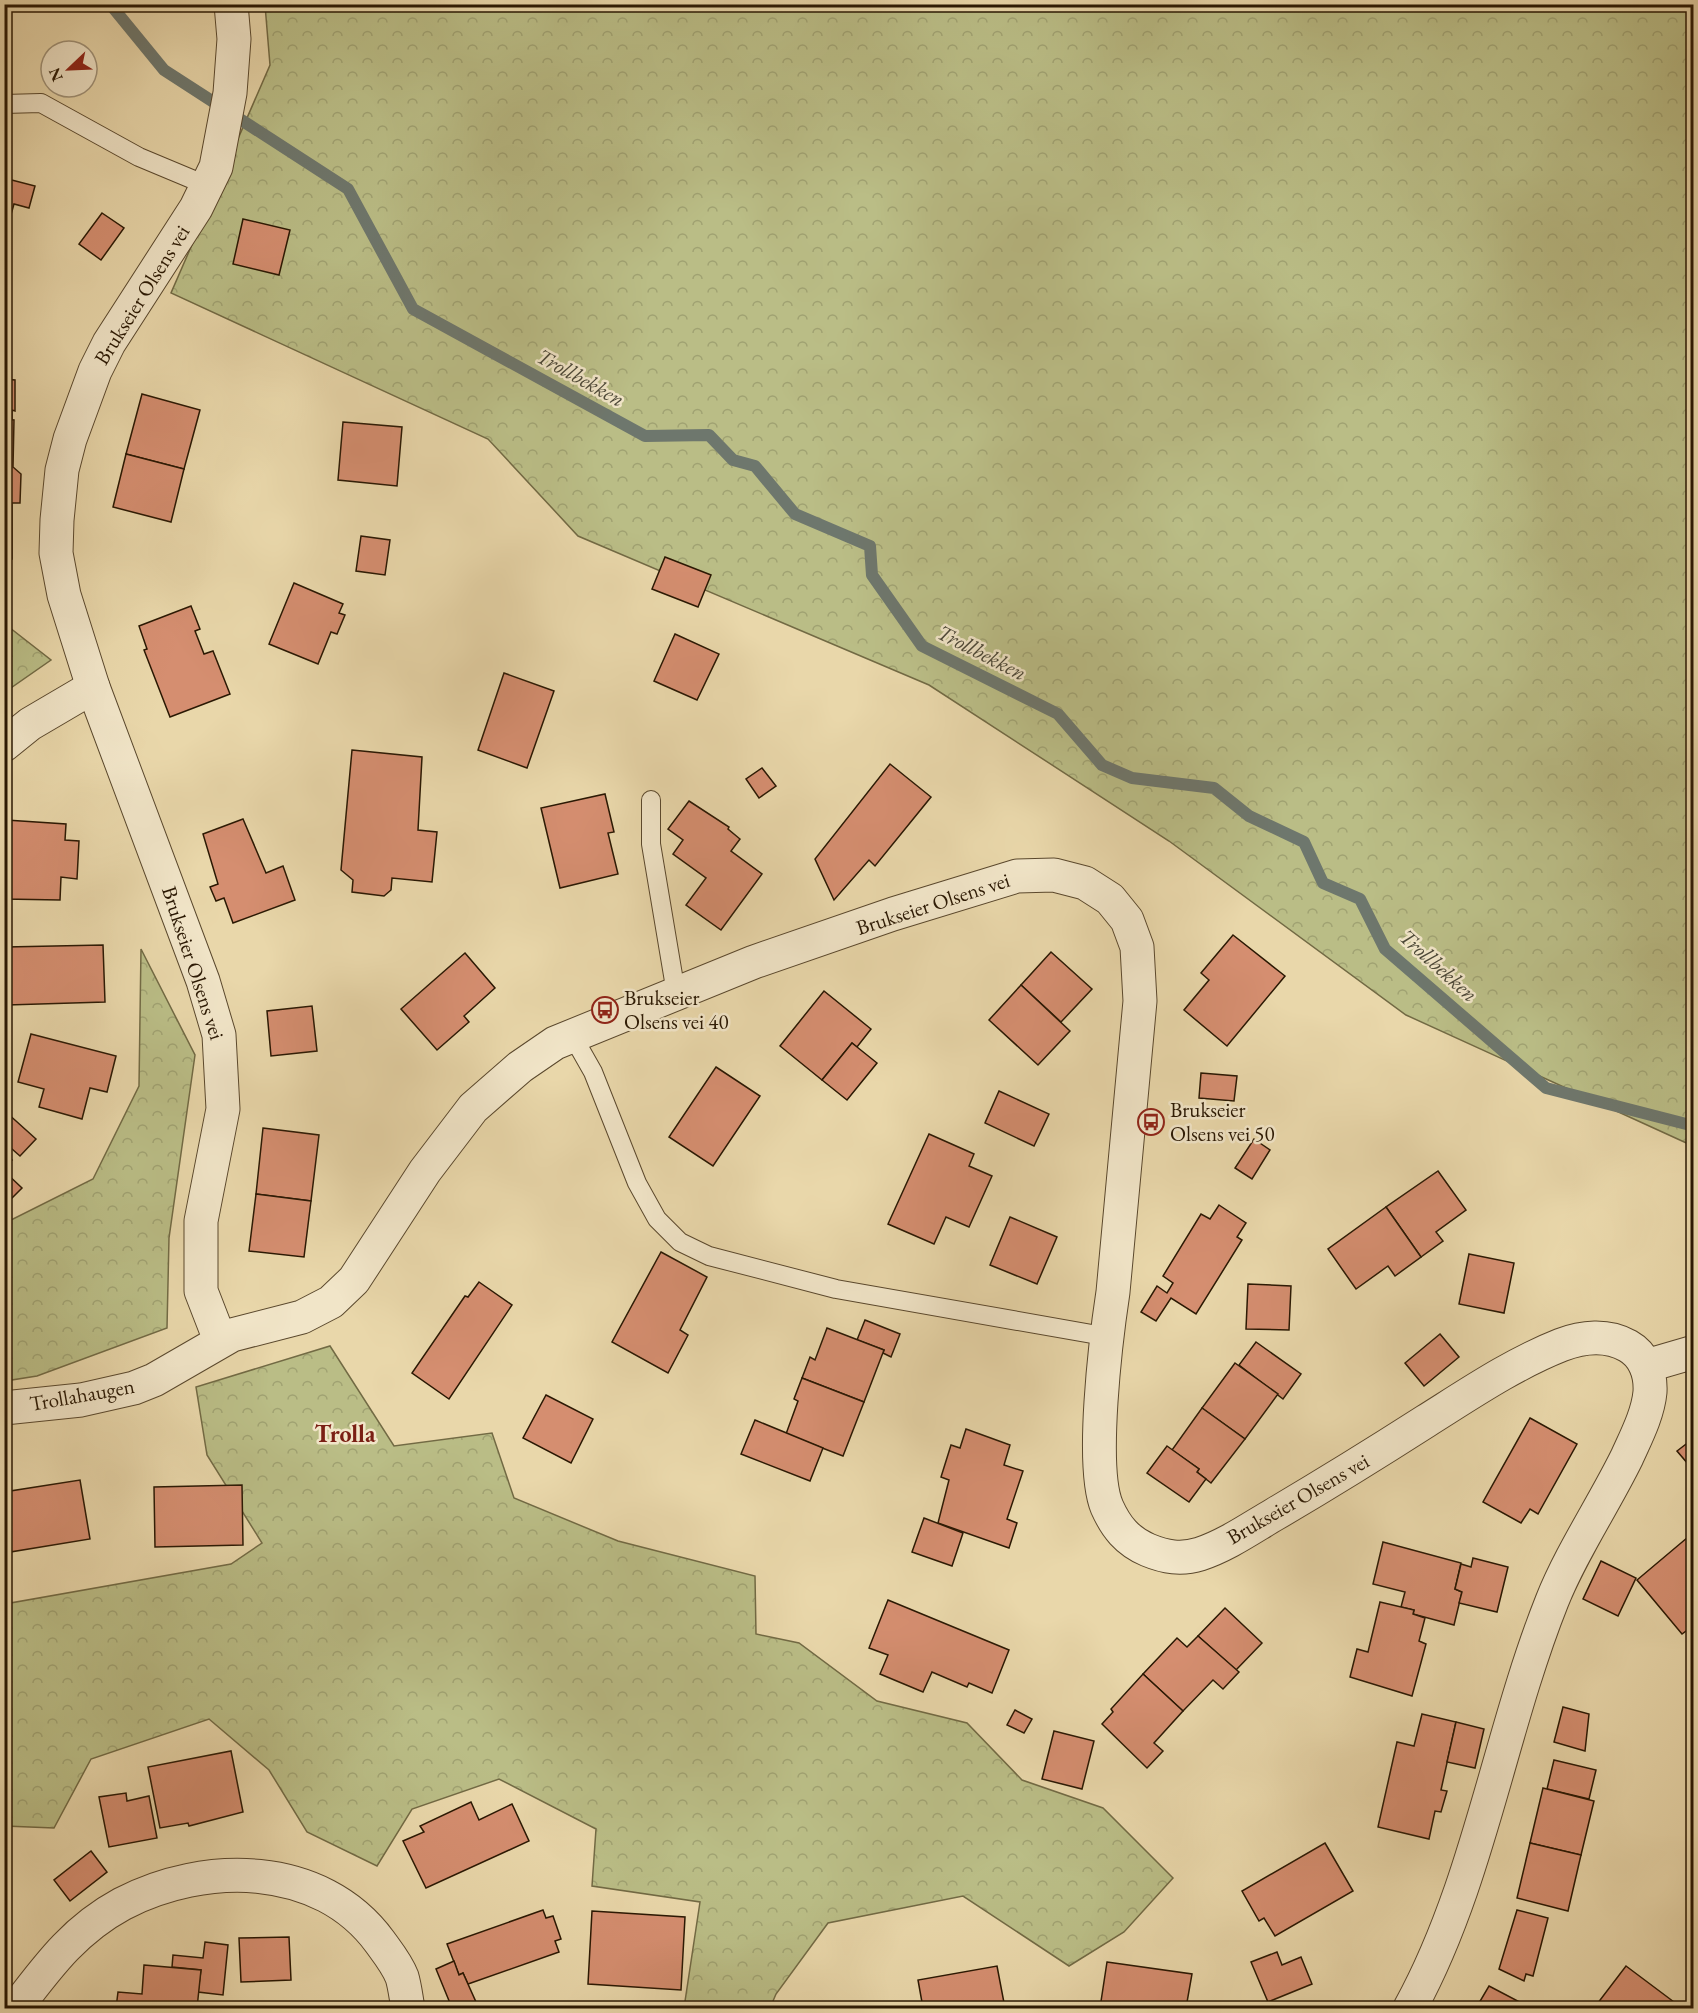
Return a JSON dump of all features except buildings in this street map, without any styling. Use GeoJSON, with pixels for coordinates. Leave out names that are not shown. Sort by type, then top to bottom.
{"type":"FeatureCollection","features":[{"type":"Feature","properties":{"kind":"street","name":"Brukseier Olsens vei"},"geometry":{"type":"LineString","coordinates":[[231,4],[234,39],[227,121],[211,176],[182,233],[109,343],[95,371],[77,419],[62,470],[56,553],[64,595],[93,687],[203,981],[219,1035],[223,1109],[201,1221],[201,1291],[220,1340],[302,1317],[332,1302],[354,1280],[425,1171],[473,1108],[520,1067],[555,1043],[676,993],[893,914],[1017,876],[1054,875],[1085,883],[1110,899],[1127,920],[1137,947],[1140,1001],[1107,1334],[1099,1468],[1105,1504],[1122,1533],[1134,1544],[1166,1557],[1200,1554],[1234,1538],[1339,1477],[1495,1378],[1561,1345],[1593,1338],[1619,1341],[1640,1354],[1646,1366]]}},
{"type":"Feature","properties":{"kind":"street"},"geometry":{"type":"LineString","coordinates":[[4,745],[30,724],[93,687]]}},
{"type":"Feature","properties":{"kind":"street","name":"Trollahaugen"},"geometry":{"type":"LineString","coordinates":[[4,1408],[81,1400],[134,1388],[154,1380],[220,1340]]}},
{"type":"Feature","properties":{"kind":"street"},"geometry":{"type":"LineString","coordinates":[[1410,2008],[1433,1966],[1461,1892],[1524,1674],[1554,1595],[1639,1433],[1650,1391],[1646,1366],[1694,1352]]}},
{"type":"Feature","properties":{"kind":"street"},"geometry":{"type":"LineString","coordinates":[[16,2008],[58,1952],[88,1926],[122,1905],[167,1884],[213,1875],[258,1876],[300,1884],[336,1901],[369,1928],[392,1958],[402,1976],[408,2008]]}},
{"type":"Feature","properties":{"kind":"lane"},"geometry":{"type":"LineString","coordinates":[[4,104],[41,103],[139,157],[211,176]]}},
{"type":"Feature","properties":{"kind":"lane"},"geometry":{"type":"LineString","coordinates":[[651,800],[651,844],[676,993]]}},
{"type":"Feature","properties":{"kind":"lane"},"geometry":{"type":"LineString","coordinates":[[572,1035],[593,1072],[637,1183],[657,1219],[680,1242],[709,1256],[836,1289],[1092,1334],[1107,1334]]}},
{"type":"Feature","properties":{"kind":"green space"},"geometry":{"type":"Polygon","coordinates":[[[265,5],[1693,5],[1693,1146],[1406,1015],[1169,841],[929,685],[578,536],[488,439],[171,293],[270,65],[265,5]]]}},
{"type":"Feature","properties":{"kind":"green space"},"geometry":{"type":"Polygon","coordinates":[[[5,624],[51,660],[4,692],[5,624]]]}},
{"type":"Feature","properties":{"kind":"green space"},"geometry":{"type":"Polygon","coordinates":[[[141,949],[195,1055],[169,1238],[167,1328],[37,1376],[5,1381],[5,1223],[93,1179],[139,1086],[141,949]]]}},
{"type":"Feature","properties":{"kind":"green space"},"geometry":{"type":"Polygon","coordinates":[[[330,1346],[394,1446],[492,1433],[514,1498],[618,1541],[755,1576],[756,1634],[799,1643],[877,1701],[967,1723],[1022,1780],[1103,1808],[1173,1878],[1124,1932],[1069,1966],[963,1896],[828,1923],[776,1994],[770,2008],[684,2008],[700,1902],[592,1886],[596,1829],[499,1779],[412,1809],[377,1866],[307,1832],[269,1770],[209,1719],[91,1759],[54,1828],[5,1826],[5,1604],[231,1564],[262,1543],[207,1455],[196,1387],[330,1346]]]}},
{"type":"Feature","properties":{"kind":"waterway","name":"Trollbekken"},"geometry":{"type":"LineString","coordinates":[[110,4],[164,70],[348,189],[413,309],[645,436],[709,435],[733,460],[755,466],[795,514],[870,546],[872,575],[922,646],[1058,714],[1102,765],[1132,778],[1214,788],[1249,816],[1304,842],[1323,883],[1360,899],[1385,949],[1546,1088],[1694,1126]]}},
{"type":"Feature","properties":{"kind":"place","name":"Brukseier Olsens vei 40"},"geometry":{"type":"Point","coordinates":[605,1010]}},
{"type":"Feature","properties":{"kind":"place","name":"Brukseier Olsens vei 50"},"geometry":{"type":"Point","coordinates":[1151,1122]}},
{"type":"Feature","properties":{"kind":"district","name":"Trolla"},"geometry":{"type":"Point","coordinates":[345,1434]}}]}
